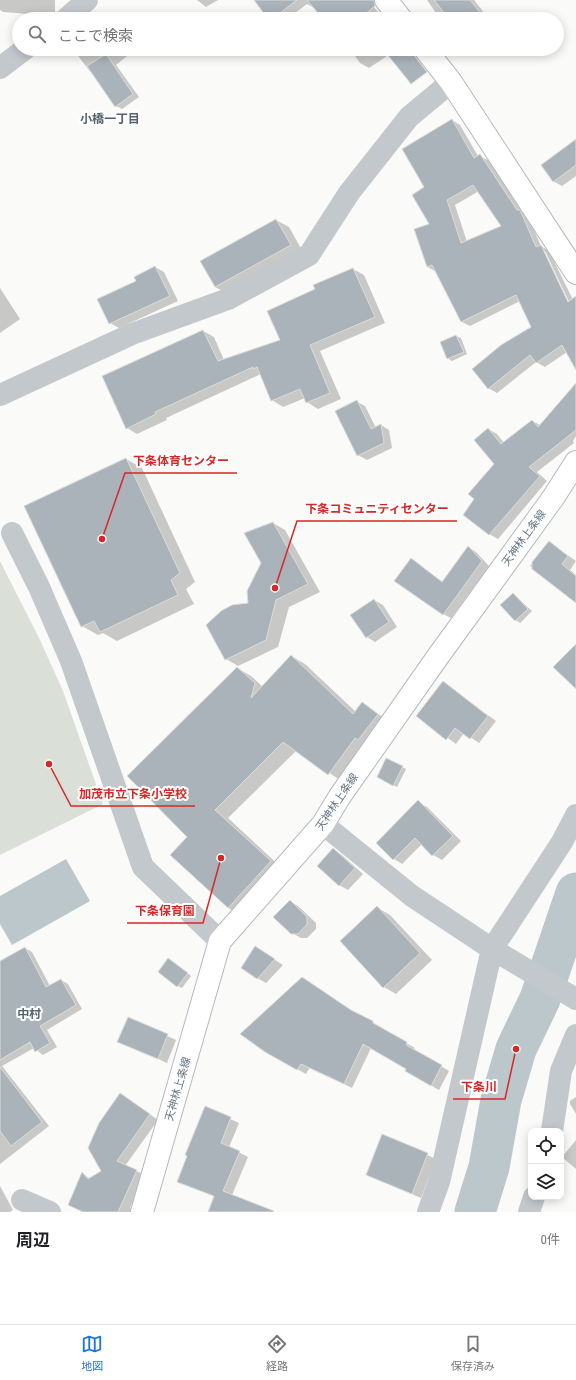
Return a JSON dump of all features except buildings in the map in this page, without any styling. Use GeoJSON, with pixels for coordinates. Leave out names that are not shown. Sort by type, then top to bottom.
{"type":"FeatureCollection","features":[{"type":"Feature","properties":{"kind":"main road"},"geometry":{"type":"LineString","coordinates":[[386,0],[395,12]]}},
{"type":"Feature","properties":{"kind":"main road"},"geometry":{"type":"LineString","coordinates":[[431,56],[451,82],[576,273]]}},
{"type":"Feature","properties":{"kind":"main road","name":"天神林上条線"},"geometry":{"type":"LineString","coordinates":[[142,1212],[220,941],[323,824],[439,655],[553,498],[576,462]]}},
{"type":"Feature","properties":{"kind":"street"},"geometry":{"type":"LineString","coordinates":[[74,12],[87,0]]}},
{"type":"Feature","properties":{"kind":"street"},"geometry":{"type":"LineString","coordinates":[[0,68],[16,56]]}},
{"type":"Feature","properties":{"kind":"street"},"geometry":{"type":"LineString","coordinates":[[0,395],[132,334],[228,299],[309,255],[349,193],[408,117],[451,82]]}},
{"type":"Feature","properties":{"kind":"street"},"geometry":{"type":"LineString","coordinates":[[12,533],[40,587],[71,661],[143,867],[220,941]]}},
{"type":"Feature","properties":{"kind":"street"},"geometry":{"type":"LineString","coordinates":[[428,1212],[439,1182],[492,949],[562,842],[576,815]]}},
{"type":"Feature","properties":{"kind":"street"},"geometry":{"type":"LineString","coordinates":[[323,824],[412,896],[492,949],[576,999]]}},
{"type":"Feature","properties":{"kind":"street"},"geometry":{"type":"LineString","coordinates":[[552,1128],[561,1071],[576,1035]]}},
{"type":"Feature","properties":{"kind":"street"},"geometry":{"type":"LineString","coordinates":[[22,1200],[50,1212]]}},
{"type":"Feature","properties":{"kind":"street"},"geometry":{"type":"LineString","coordinates":[[529,1212],[533,1200]]}},
{"type":"Feature","properties":{"kind":"shaded area"},"geometry":{"type":"Polygon","coordinates":[[[0,561],[40,640],[63,691],[103,804],[0,855],[0,561]]]}},
{"type":"Feature","properties":{"kind":"shaded area"},"geometry":{"type":"Polygon","coordinates":[[[66,859],[90,901],[12,945],[0,924],[0,896],[66,859]]]}},
{"type":"Feature","properties":{"kind":"waterway"},"geometry":{"type":"LineString","coordinates":[[475,1212],[489,1167],[501,1100],[516,1049],[540,999],[576,893]]}},
{"type":"Feature","properties":{"kind":"place","name":"下条体育センター"},"geometry":{"type":"Point","coordinates":[102,539]}},
{"type":"Feature","properties":{"kind":"place","name":"下条コミュニティセンター"},"geometry":{"type":"Point","coordinates":[275,588]}},
{"type":"Feature","properties":{"kind":"place","name":"加茂市立下条小学校"},"geometry":{"type":"Point","coordinates":[49,764]}},
{"type":"Feature","properties":{"kind":"place","name":"下条保育園"},"geometry":{"type":"Point","coordinates":[221,858]}},
{"type":"Feature","properties":{"kind":"place","name":"下条川"},"geometry":{"type":"Point","coordinates":[516,1049]}},
{"type":"Feature","properties":{"kind":"district","name":"小橋一丁目"},"geometry":{"type":"Point","coordinates":[110,119]}},
{"type":"Feature","properties":{"kind":"district","name":"中村"},"geometry":{"type":"Point","coordinates":[29,1014]}}]}
